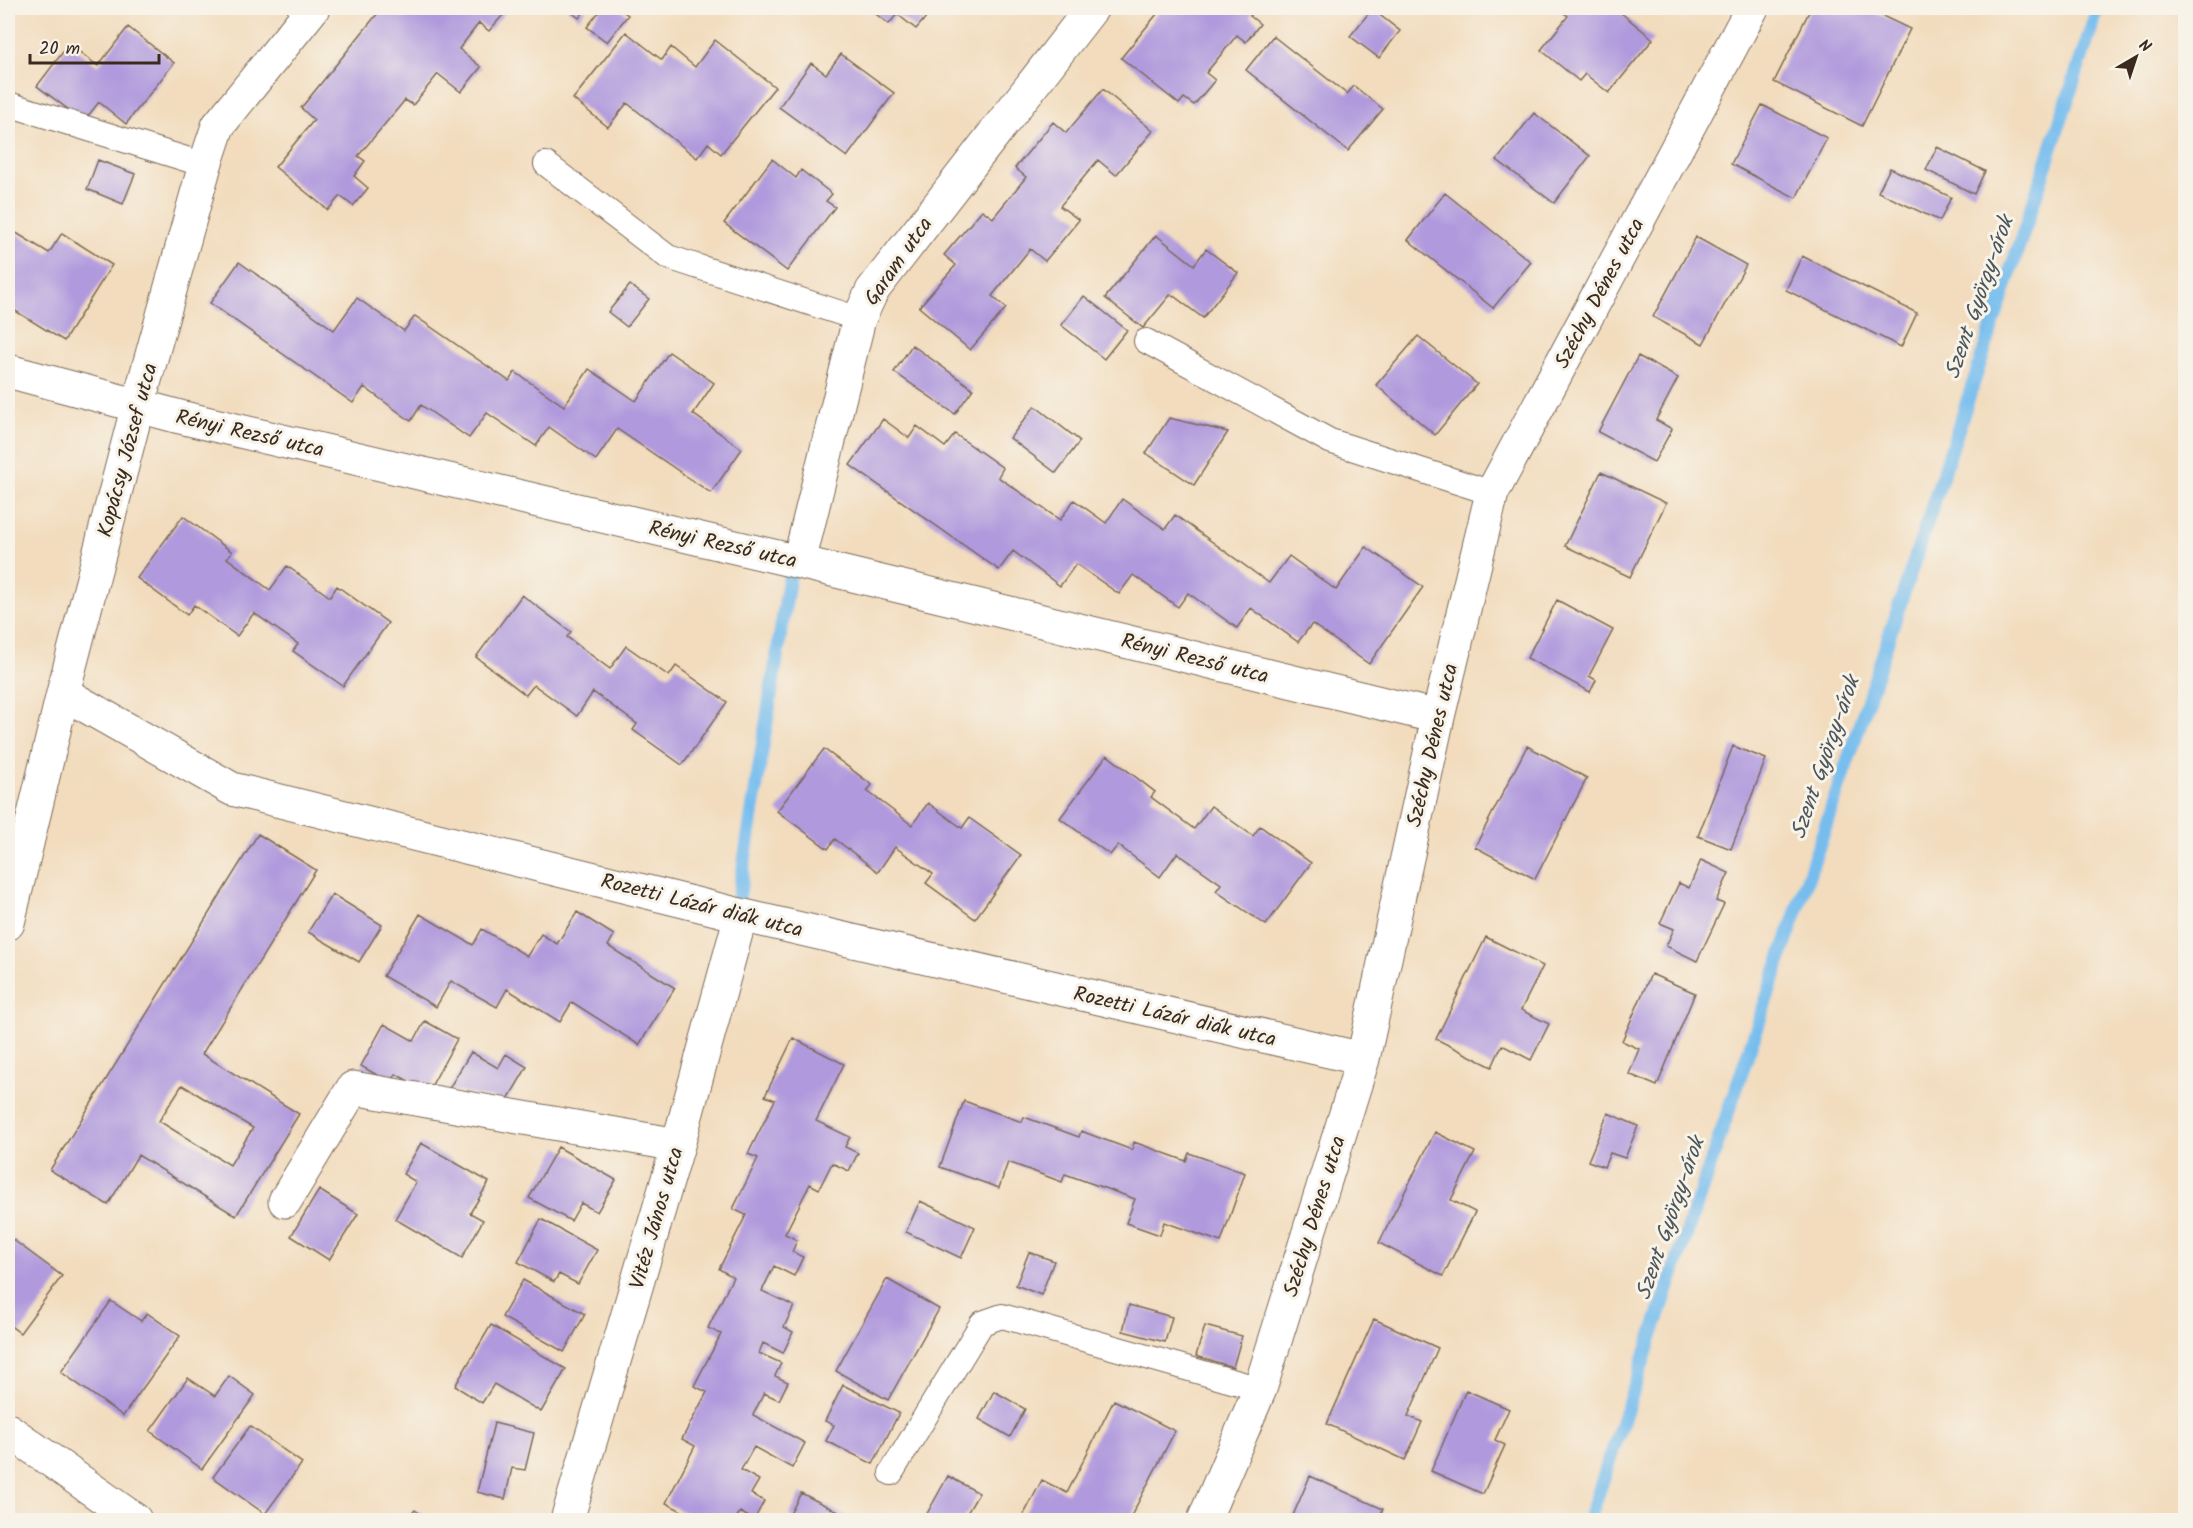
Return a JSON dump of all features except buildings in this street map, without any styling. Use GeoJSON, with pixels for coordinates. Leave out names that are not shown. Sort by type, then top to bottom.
{"type":"FeatureCollection","features":[{"type":"Feature","properties":{"kind":"street","name":"Kopácsy József utca"},"geometry":{"type":"LineString","coordinates":[[8,923],[63,693],[138,405],[218,126],[313,8]]}},
{"type":"Feature","properties":{"kind":"street","name":"Garam utca"},"geometry":{"type":"LineString","coordinates":[[799,562],[859,319],[872,291],[1092,8]]}},
{"type":"Feature","properties":{"kind":"street","name":"Széchy Dénes utca"},"geometry":{"type":"LineString","coordinates":[[1204,1521],[1260,1389],[1363,1059],[1438,717],[1492,493],[1752,8]]}},
{"type":"Feature","properties":{"kind":"street","name":"Rényi Rezső utca"},"geometry":{"type":"LineString","coordinates":[[8,371],[180,417],[799,562],[1438,717]]}},
{"type":"Feature","properties":{"kind":"street","name":"Rozetti Lázár diák utca"},"geometry":{"type":"LineString","coordinates":[[63,693],[232,789],[741,915],[1363,1059]]}},
{"type":"Feature","properties":{"kind":"street","name":"Vitéz János utca"},"geometry":{"type":"LineString","coordinates":[[567,1521],[678,1145],[741,915]]}},
{"type":"Feature","properties":{"kind":"street"},"geometry":{"type":"LineString","coordinates":[[285,1201],[354,1088],[678,1145]]}},
{"type":"Feature","properties":{"kind":"street"},"geometry":{"type":"LineString","coordinates":[[8,1430],[135,1521]]}},
{"type":"Feature","properties":{"kind":"lane"},"geometry":{"type":"LineString","coordinates":[[8,104],[205,165]]}},
{"type":"Feature","properties":{"kind":"lane"},"geometry":{"type":"LineString","coordinates":[[546,164],[668,257],[859,319]]}},
{"type":"Feature","properties":{"kind":"lane"},"geometry":{"type":"LineString","coordinates":[[1146,341],[1330,441],[1492,493]]}},
{"type":"Feature","properties":{"kind":"lane"},"geometry":{"type":"LineString","coordinates":[[891,1473],[982,1323],[1002,1316],[1260,1389]]}},
{"type":"Feature","properties":{"kind":"waterway","name":"Szent György-árok"},"geometry":{"type":"LineString","coordinates":[[1589,1520],[1850,754],[2098,8]]}},
{"type":"Feature","properties":{"kind":"waterway"},"geometry":{"type":"LineString","coordinates":[[736,914],[792,561]]}}]}
